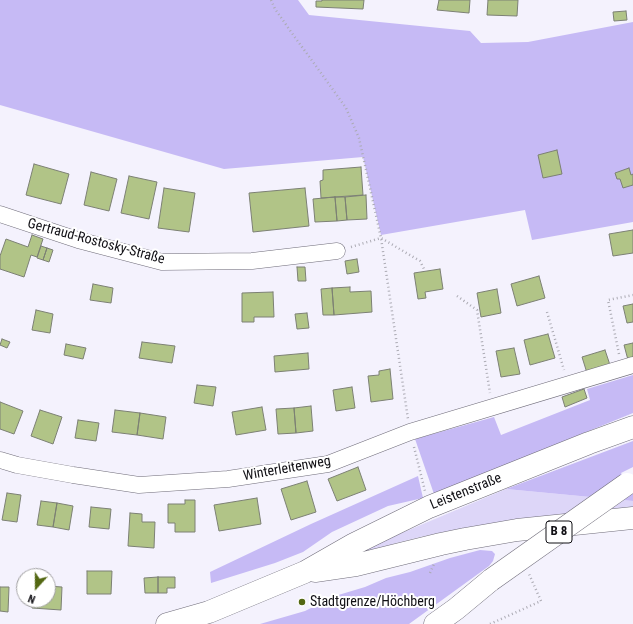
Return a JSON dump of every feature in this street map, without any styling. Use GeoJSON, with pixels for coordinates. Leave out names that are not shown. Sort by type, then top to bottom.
{"type":"FeatureCollection","features":[{"type":"Feature","properties":{"kind":"main road","name":"Leistenstraße"},"geometry":{"type":"LineString","coordinates":[[166,624],[209,612],[305,572],[354,544],[429,507],[633,427]]}},
{"type":"Feature","properties":{"kind":"main road","name":"B 8"},"geometry":{"type":"LineString","coordinates":[[435,624],[491,580],[630,482]]}},
{"type":"Feature","properties":{"kind":"main road","name":"Leistenstraße"},"geometry":{"type":"LineString","coordinates":[[305,572],[356,565],[441,544],[517,530],[633,518]]}},
{"type":"Feature","properties":{"kind":"street","name":"Gertraud-Rostosky-Straße"},"geometry":{"type":"LineString","coordinates":[[0,214],[78,240],[162,262],[252,261],[337,251]]}},
{"type":"Feature","properties":{"kind":"street","name":"Winterleitenweg"},"geometry":{"type":"LineString","coordinates":[[0,460],[17,465],[139,485],[228,479],[328,464],[410,432],[627,366]]}},
{"type":"Feature","properties":{"kind":"path"},"geometry":{"type":"LineString","coordinates":[[270,0],[346,108],[359,138],[381,238],[410,432],[429,507]]}},
{"type":"Feature","properties":{"kind":"path"},"geometry":{"type":"LineString","coordinates":[[337,251],[381,238],[420,261],[425,271]]}},
{"type":"Feature","properties":{"kind":"path"},"geometry":{"type":"LineString","coordinates":[[627,366],[608,300],[633,295]]}},
{"type":"Feature","properties":{"kind":"path"},"geometry":{"type":"LineString","coordinates":[[456,296],[477,310],[492,407]]}},
{"type":"Feature","properties":{"kind":"path"},"geometry":{"type":"LineString","coordinates":[[547,312],[568,384]]}},
{"type":"Feature","properties":{"kind":"path"},"geometry":{"type":"LineString","coordinates":[[490,624],[541,601],[537,590]]}},
{"type":"Feature","properties":{"kind":"shaded area"},"geometry":{"type":"Polygon","coordinates":[[[0,0],[298,0],[309,15],[470,31],[481,43],[528,42],[633,22],[633,222],[532,240],[525,210],[381,235],[363,157],[224,169],[0,105],[0,0]]]}},
{"type":"Feature","properties":{"kind":"shaded area"},"geometry":{"type":"Polygon","coordinates":[[[633,375],[633,413],[434,494],[415,439],[494,417],[501,435],[590,400],[587,389],[633,375]]]}},
{"type":"Feature","properties":{"kind":"shaded area"},"geometry":{"type":"Polygon","coordinates":[[[633,441],[633,467],[621,473],[633,493],[633,501],[506,489],[633,441]]]}},
{"type":"Feature","properties":{"kind":"shaded area"},"geometry":{"type":"Polygon","coordinates":[[[418,476],[423,498],[388,506],[332,532],[303,552],[275,563],[211,583],[210,572],[311,524],[418,476]]]}},
{"type":"Feature","properties":{"kind":"shaded area"},"geometry":{"type":"Polygon","coordinates":[[[506,489],[633,501],[633,507],[460,529],[396,543],[374,551],[333,562],[506,489]]]}},
{"type":"Feature","properties":{"kind":"shaded area"},"geometry":{"type":"Polygon","coordinates":[[[480,550],[492,551],[495,554],[493,561],[489,566],[409,624],[260,624],[305,611],[335,596],[365,587],[386,578],[480,550]]]}},
{"type":"Feature","properties":{"kind":"building"},"geometry":{"type":"Polygon","coordinates":[[[364,0],[363,9],[316,7],[316,1],[364,0]]]}},
{"type":"Feature","properties":{"kind":"building"},"geometry":{"type":"Polygon","coordinates":[[[439,0],[470,0],[469,13],[437,10],[439,0]]]}},
{"type":"Feature","properties":{"kind":"building"},"geometry":{"type":"Polygon","coordinates":[[[488,0],[518,0],[517,16],[487,15],[488,0]]]}},
{"type":"Feature","properties":{"kind":"building"},"geometry":{"type":"Polygon","coordinates":[[[626,11],[627,20],[614,21],[613,12],[626,11]]]}},
{"type":"Feature","properties":{"kind":"building"},"geometry":{"type":"Polygon","coordinates":[[[557,150],[562,174],[543,178],[538,155],[557,150]]]}},
{"type":"Feature","properties":{"kind":"building"},"geometry":{"type":"Polygon","coordinates":[[[34,164],[69,174],[61,204],[26,195],[34,164]]]}},
{"type":"Feature","properties":{"kind":"building"},"geometry":{"type":"Polygon","coordinates":[[[361,167],[363,195],[321,198],[320,181],[323,180],[323,170],[361,167]]]}},
{"type":"Feature","properties":{"kind":"building"},"geometry":{"type":"Polygon","coordinates":[[[629,168],[631,175],[633,174],[633,185],[623,188],[620,179],[617,179],[615,173],[629,168]]]}},
{"type":"Feature","properties":{"kind":"building"},"geometry":{"type":"Polygon","coordinates":[[[91,172],[117,179],[109,211],[84,205],[91,172]]]}},
{"type":"Feature","properties":{"kind":"building"},"geometry":{"type":"Polygon","coordinates":[[[129,176],[157,182],[149,219],[121,213],[129,176]]]}},
{"type":"Feature","properties":{"kind":"building"},"geometry":{"type":"Polygon","coordinates":[[[164,188],[195,193],[189,232],[158,228],[164,188]]]}},
{"type":"Feature","properties":{"kind":"building"},"geometry":{"type":"Polygon","coordinates":[[[305,188],[309,226],[253,232],[249,193],[305,188]]]}},
{"type":"Feature","properties":{"kind":"building"},"geometry":{"type":"Polygon","coordinates":[[[366,195],[367,219],[347,220],[345,197],[366,195]]]}},
{"type":"Feature","properties":{"kind":"building"},"geometry":{"type":"Polygon","coordinates":[[[335,197],[337,221],[315,222],[313,199],[335,197]]]}},
{"type":"Feature","properties":{"kind":"building"},"geometry":{"type":"Polygon","coordinates":[[[335,197],[345,197],[347,220],[337,221],[335,197]]]}},
{"type":"Feature","properties":{"kind":"building"},"geometry":{"type":"Polygon","coordinates":[[[633,230],[633,253],[613,256],[609,234],[633,230]]]}},
{"type":"Feature","properties":{"kind":"building"},"geometry":{"type":"Polygon","coordinates":[[[32,235],[43,239],[37,257],[31,255],[24,277],[0,269],[0,256],[6,239],[28,247],[32,235]]]}},
{"type":"Feature","properties":{"kind":"building"},"geometry":{"type":"Polygon","coordinates":[[[41,246],[47,248],[43,260],[37,258],[41,246]]]}},
{"type":"Feature","properties":{"kind":"building"},"geometry":{"type":"Polygon","coordinates":[[[47,248],[53,250],[49,262],[43,260],[47,248]]]}},
{"type":"Feature","properties":{"kind":"building"},"geometry":{"type":"Polygon","coordinates":[[[357,259],[359,272],[347,274],[345,261],[357,259]]]}},
{"type":"Feature","properties":{"kind":"building"},"geometry":{"type":"Polygon","coordinates":[[[297,267],[305,267],[306,281],[298,281],[297,267]]]}},
{"type":"Feature","properties":{"kind":"building"},"geometry":{"type":"Polygon","coordinates":[[[440,269],[443,289],[425,292],[426,298],[418,299],[414,273],[440,269]]]}},
{"type":"Feature","properties":{"kind":"building"},"geometry":{"type":"Polygon","coordinates":[[[539,276],[545,298],[517,306],[511,284],[539,276]]]}},
{"type":"Feature","properties":{"kind":"building"},"geometry":{"type":"Polygon","coordinates":[[[93,284],[113,288],[111,303],[90,300],[93,284]]]}},
{"type":"Feature","properties":{"kind":"building"},"geometry":{"type":"Polygon","coordinates":[[[350,287],[350,292],[371,291],[372,312],[334,315],[332,288],[350,287]]]}},
{"type":"Feature","properties":{"kind":"building"},"geometry":{"type":"Polygon","coordinates":[[[332,288],[334,315],[323,315],[321,289],[332,288]]]}},
{"type":"Feature","properties":{"kind":"building"},"geometry":{"type":"Polygon","coordinates":[[[497,289],[501,313],[481,317],[477,293],[497,289]]]}},
{"type":"Feature","properties":{"kind":"building"},"geometry":{"type":"Polygon","coordinates":[[[273,292],[274,317],[254,317],[254,322],[242,322],[242,293],[273,292]]]}},
{"type":"Feature","properties":{"kind":"building"},"geometry":{"type":"Polygon","coordinates":[[[633,304],[633,322],[627,323],[623,306],[633,304]]]}},
{"type":"Feature","properties":{"kind":"building"},"geometry":{"type":"Polygon","coordinates":[[[36,310],[53,314],[50,333],[32,330],[36,310]]]}},
{"type":"Feature","properties":{"kind":"building"},"geometry":{"type":"Polygon","coordinates":[[[307,313],[309,328],[297,329],[295,314],[307,313]]]}},
{"type":"Feature","properties":{"kind":"building"},"geometry":{"type":"Polygon","coordinates":[[[548,334],[555,358],[530,365],[524,340],[548,334]]]}},
{"type":"Feature","properties":{"kind":"building"},"geometry":{"type":"Polygon","coordinates":[[[2,339],[10,342],[7,348],[0,345],[2,339]]]}},
{"type":"Feature","properties":{"kind":"building"},"geometry":{"type":"Polygon","coordinates":[[[142,342],[175,346],[172,363],[139,358],[142,342]]]}},
{"type":"Feature","properties":{"kind":"building"},"geometry":{"type":"Polygon","coordinates":[[[633,343],[633,359],[628,360],[624,345],[633,343]]]}},
{"type":"Feature","properties":{"kind":"building"},"geometry":{"type":"Polygon","coordinates":[[[66,344],[86,348],[83,359],[64,355],[66,344]]]}},
{"type":"Feature","properties":{"kind":"building"},"geometry":{"type":"Polygon","coordinates":[[[514,348],[520,374],[501,377],[496,351],[514,348]]]}},
{"type":"Feature","properties":{"kind":"building"},"geometry":{"type":"Polygon","coordinates":[[[605,350],[610,365],[587,373],[582,357],[605,350]]]}},
{"type":"Feature","properties":{"kind":"building"},"geometry":{"type":"Polygon","coordinates":[[[308,353],[309,369],[275,372],[274,356],[308,353]]]}},
{"type":"Feature","properties":{"kind":"building"},"geometry":{"type":"Polygon","coordinates":[[[390,369],[393,399],[371,402],[368,376],[379,375],[379,371],[390,369]]]}},
{"type":"Feature","properties":{"kind":"building"},"geometry":{"type":"Polygon","coordinates":[[[197,385],[216,387],[213,406],[194,403],[197,385]]]}},
{"type":"Feature","properties":{"kind":"building"},"geometry":{"type":"Polygon","coordinates":[[[352,387],[355,408],[336,411],[333,390],[352,387]]]}},
{"type":"Feature","properties":{"kind":"building"},"geometry":{"type":"Polygon","coordinates":[[[584,389],[587,398],[565,407],[562,397],[584,389]]]}},
{"type":"Feature","properties":{"kind":"building"},"geometry":{"type":"Polygon","coordinates":[[[0,402],[23,411],[14,434],[0,429],[0,402]]]}},
{"type":"Feature","properties":{"kind":"building"},"geometry":{"type":"Polygon","coordinates":[[[311,406],[313,431],[296,433],[294,408],[311,406]]]}},
{"type":"Feature","properties":{"kind":"building"},"geometry":{"type":"Polygon","coordinates":[[[262,407],[266,430],[236,435],[232,412],[262,407]]]}},
{"type":"Feature","properties":{"kind":"building"},"geometry":{"type":"Polygon","coordinates":[[[294,408],[296,433],[278,434],[276,409],[294,408]]]}},
{"type":"Feature","properties":{"kind":"building"},"geometry":{"type":"Polygon","coordinates":[[[40,410],[62,417],[53,444],[31,436],[40,410]]]}},
{"type":"Feature","properties":{"kind":"building"},"geometry":{"type":"Polygon","coordinates":[[[115,410],[140,413],[137,435],[112,432],[115,410]]]}},
{"type":"Feature","properties":{"kind":"building"},"geometry":{"type":"Polygon","coordinates":[[[140,413],[166,417],[163,439],[137,435],[140,413]]]}},
{"type":"Feature","properties":{"kind":"building"},"geometry":{"type":"Polygon","coordinates":[[[78,420],[99,423],[96,441],[75,438],[78,420]]]}},
{"type":"Feature","properties":{"kind":"building"},"geometry":{"type":"Polygon","coordinates":[[[358,467],[366,490],[337,501],[328,479],[358,467]]]}},
{"type":"Feature","properties":{"kind":"building"},"geometry":{"type":"Polygon","coordinates":[[[307,481],[316,512],[291,520],[281,489],[307,481]]]}},
{"type":"Feature","properties":{"kind":"building"},"geometry":{"type":"Polygon","coordinates":[[[7,493],[21,495],[17,522],[2,520],[7,493]]]}},
{"type":"Feature","properties":{"kind":"building"},"geometry":{"type":"Polygon","coordinates":[[[257,498],[261,524],[219,531],[214,505],[257,498]]]}},
{"type":"Feature","properties":{"kind":"building"},"geometry":{"type":"Polygon","coordinates":[[[185,500],[195,500],[195,532],[175,532],[175,523],[168,523],[168,504],[185,504],[185,500]]]}},
{"type":"Feature","properties":{"kind":"building"},"geometry":{"type":"Polygon","coordinates":[[[41,501],[57,503],[53,527],[37,525],[41,501]]]}},
{"type":"Feature","properties":{"kind":"building"},"geometry":{"type":"Polygon","coordinates":[[[57,503],[73,506],[69,530],[53,527],[57,503]]]}},
{"type":"Feature","properties":{"kind":"building"},"geometry":{"type":"Polygon","coordinates":[[[91,507],[111,509],[109,529],[89,527],[91,507]]]}},
{"type":"Feature","properties":{"kind":"building"},"geometry":{"type":"Polygon","coordinates":[[[130,513],[142,514],[142,522],[155,522],[154,548],[128,546],[130,513]]]}},
{"type":"Feature","properties":{"kind":"building"},"geometry":{"type":"Polygon","coordinates":[[[87,571],[112,571],[111,594],[87,594],[87,571]]]}},
{"type":"Feature","properties":{"kind":"building"},"geometry":{"type":"Polygon","coordinates":[[[158,577],[158,593],[145,593],[144,578],[158,577]]]}},
{"type":"Feature","properties":{"kind":"building"},"geometry":{"type":"Polygon","coordinates":[[[158,577],[175,577],[175,588],[167,588],[167,593],[158,593],[158,577]]]}},
{"type":"Feature","properties":{"kind":"building"},"geometry":{"type":"Polygon","coordinates":[[[0,587],[9,587],[8,612],[0,611],[0,587]]]}},
{"type":"Feature","properties":{"kind":"building"},"geometry":{"type":"Polygon","coordinates":[[[56,587],[62,587],[61,610],[32,608],[56,608],[56,587]]]}},
{"type":"Feature","properties":{"kind":"place","name":"Stadtgrenze/Höchberg"},"geometry":{"type":"Point","coordinates":[302,602]}}]}
